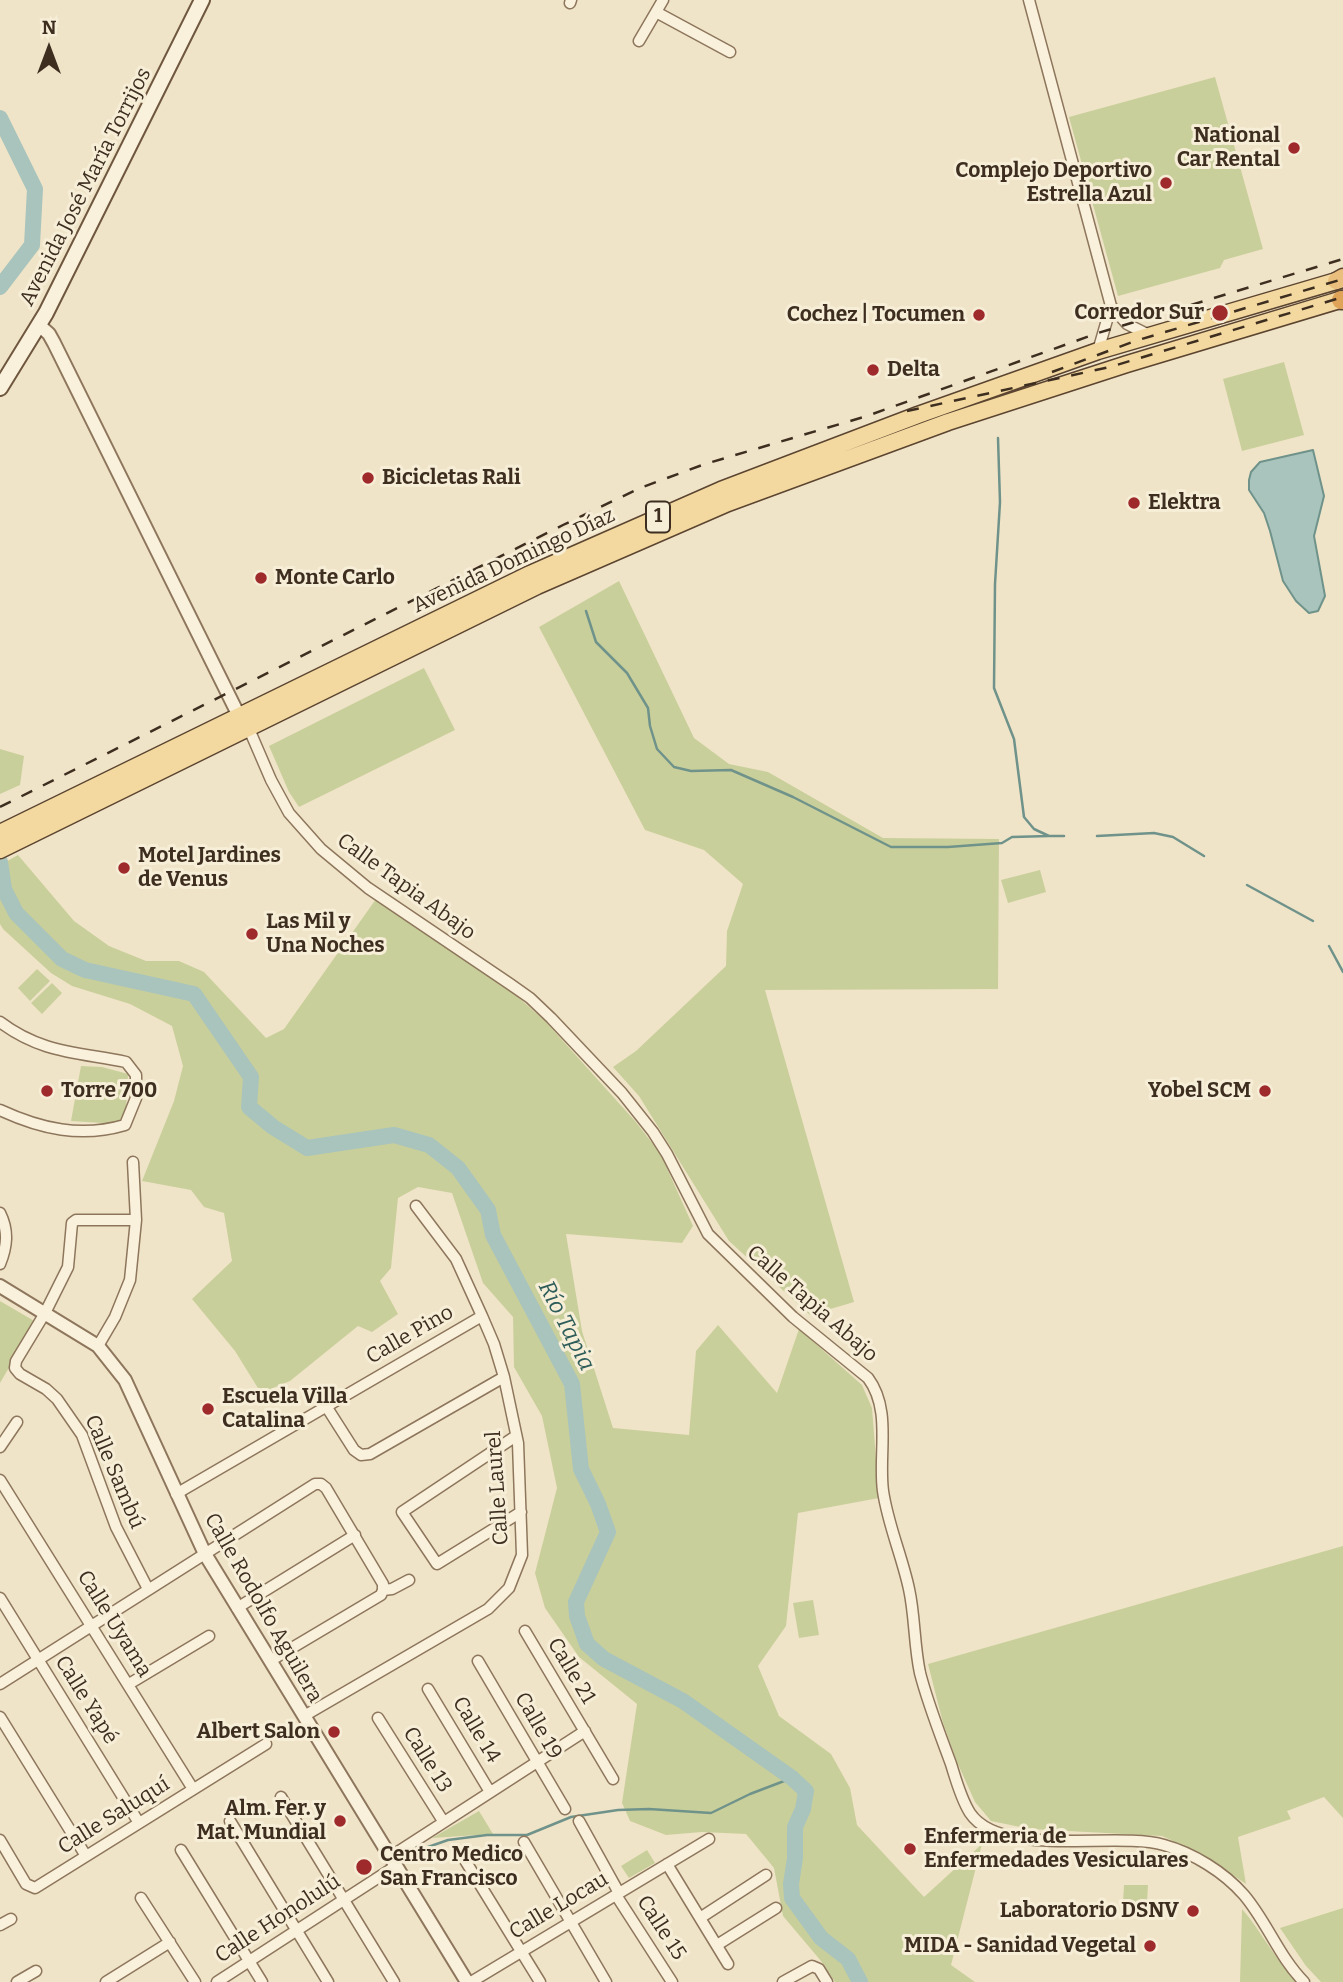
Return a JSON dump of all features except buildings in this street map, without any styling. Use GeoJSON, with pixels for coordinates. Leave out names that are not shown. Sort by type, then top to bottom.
{"type":"FeatureCollection","features":[{"type":"Feature","properties":{"kind":"main road","name":"Avenida José María Torrijos"},"geometry":{"type":"LineString","coordinates":[[0,388],[40,325],[202,0]]}},
{"type":"Feature","properties":{"kind":"main road","name":"Avenida Domingo Díaz"},"geometry":{"type":"LineString","coordinates":[[244,723],[530,574],[711,494],[918,415],[1098,351],[1341,279]]}},
{"type":"Feature","properties":{"kind":"main road","name":"Avenida Domingo Díaz"},"geometry":{"type":"LineString","coordinates":[[0,850],[9,835],[537,586],[728,503],[958,418],[1138,360],[1342,300]]}},
{"type":"Feature","properties":{"kind":"street"},"geometry":{"type":"LineString","coordinates":[[639,41],[663,0]]}},
{"type":"Feature","properties":{"kind":"street"},"geometry":{"type":"LineString","coordinates":[[1029,0],[1111,306],[1127,324],[1149,335]]}},
{"type":"Feature","properties":{"kind":"street"},"geometry":{"type":"LineString","coordinates":[[656,12],[730,52]]}},
{"type":"Feature","properties":{"kind":"street"},"geometry":{"type":"LineString","coordinates":[[1098,351],[1111,306]]}},
{"type":"Feature","properties":{"kind":"street"},"geometry":{"type":"LineString","coordinates":[[40,325],[54,342],[244,723]]}},
{"type":"Feature","properties":{"kind":"street","name":"Calle Tapia Abajo"},"geometry":{"type":"LineString","coordinates":[[244,723],[289,814],[304,831],[362,883],[520,991],[551,1018],[622,1093],[653,1132],[708,1234],[793,1317],[868,1378],[875,1387],[883,1423],[882,1483],[885,1503],[909,1588],[920,1671],[964,1801],[978,1823],[992,1831],[1010,1836],[1049,1840],[1143,1841],[1164,1845],[1192,1856],[1219,1872],[1244,1896],[1288,1965],[1304,1982]]}},
{"type":"Feature","properties":{"kind":"street"},"geometry":{"type":"LineString","coordinates":[[0,1022],[34,1044],[126,1062],[136,1075],[136,1098],[125,1125],[102,1131],[70,1131],[23,1121],[0,1110]]}},
{"type":"Feature","properties":{"kind":"street"},"geometry":{"type":"LineString","coordinates":[[98,1346],[115,1317],[130,1280],[136,1220],[133,1162]]}},
{"type":"Feature","properties":{"kind":"street","name":"Calle Laurel"},"geometry":{"type":"LineString","coordinates":[[304,1716],[488,1609],[509,1588],[522,1555],[516,1436],[494,1343],[456,1259],[416,1206]]}},
{"type":"Feature","properties":{"kind":"street"},"geometry":{"type":"LineString","coordinates":[[0,1213],[6,1234],[6,1245],[0,1264]]}},
{"type":"Feature","properties":{"kind":"street"},"geometry":{"type":"LineString","coordinates":[[45,1313],[68,1267],[72,1223],[76,1220],[136,1220]]}},
{"type":"Feature","properties":{"kind":"street","name":"Calle Rodolfo Aguilera"},"geometry":{"type":"LineString","coordinates":[[0,1286],[98,1346],[125,1380],[205,1554],[469,1982]]}},
{"type":"Feature","properties":{"kind":"street","name":"Calle Sambú"},"geometry":{"type":"LineString","coordinates":[[45,1313],[16,1361],[15,1368],[57,1399],[82,1435],[116,1527],[148,1589]]}},
{"type":"Feature","properties":{"kind":"street","name":"Calle Pino"},"geometry":{"type":"LineString","coordinates":[[176,1494],[482,1315]]}},
{"type":"Feature","properties":{"kind":"street"},"geometry":{"type":"LineString","coordinates":[[326,1406],[354,1450],[361,1455],[370,1454],[504,1377]]}},
{"type":"Feature","properties":{"kind":"street"},"geometry":{"type":"LineString","coordinates":[[0,1447],[17,1422]]}},
{"type":"Feature","properties":{"kind":"street"},"geometry":{"type":"LineString","coordinates":[[516,1436],[402,1513],[437,1564],[521,1512]]}},
{"type":"Feature","properties":{"kind":"street","name":"Calle Uyama"},"geometry":{"type":"LineString","coordinates":[[0,1480],[193,1789]]}},
{"type":"Feature","properties":{"kind":"street"},"geometry":{"type":"LineString","coordinates":[[0,1684],[148,1589],[315,1485],[321,1484],[355,1535],[383,1584],[383,1590],[381,1595],[270,1661]]}},
{"type":"Feature","properties":{"kind":"street"},"geometry":{"type":"LineString","coordinates":[[237,1608],[355,1535]]}},
{"type":"Feature","properties":{"kind":"street"},"geometry":{"type":"LineString","coordinates":[[383,1590],[392,1589],[409,1580]]}},
{"type":"Feature","properties":{"kind":"street","name":"Calle Yapé"},"geometry":{"type":"LineString","coordinates":[[0,1598],[139,1823]]}},
{"type":"Feature","properties":{"kind":"street","name":"Calle 21"},"geometry":{"type":"LineString","coordinates":[[525,1631],[614,1779]]}},
{"type":"Feature","properties":{"kind":"street"},"geometry":{"type":"LineString","coordinates":[[129,1684],[209,1636]]}},
{"type":"Feature","properties":{"kind":"street","name":"Calle 19"},"geometry":{"type":"LineString","coordinates":[[478,1661],[565,1809]]}},
{"type":"Feature","properties":{"kind":"street","name":"Calle 14"},"geometry":{"type":"LineString","coordinates":[[428,1689],[490,1791]]}},
{"type":"Feature","properties":{"kind":"street"},"geometry":{"type":"LineString","coordinates":[[0,1717],[86,1856]]}},
{"type":"Feature","properties":{"kind":"street","name":"Calle 13"},"geometry":{"type":"LineString","coordinates":[[378,1718],[443,1822]]}},
{"type":"Feature","properties":{"kind":"street","name":"Calle Honolulú"},"geometry":{"type":"LineString","coordinates":[[217,1982],[345,1899],[443,1822],[585,1731]]}},
{"type":"Feature","properties":{"kind":"street","name":"Calle Saluquí"},"geometry":{"type":"LineString","coordinates":[[0,1840],[30,1888],[34,1888],[266,1744]]}},
{"type":"Feature","properties":{"kind":"street"},"geometry":{"type":"LineString","coordinates":[[281,1797],[394,1982]]}},
{"type":"Feature","properties":{"kind":"street"},"geometry":{"type":"LineString","coordinates":[[230,1821],[328,1982]]}},
{"type":"Feature","properties":{"kind":"street","name":"Calle 15"},"geometry":{"type":"LineString","coordinates":[[579,1822],[618,1894],[673,1982]]}},
{"type":"Feature","properties":{"kind":"street","name":"Calle Locau"},"geometry":{"type":"LineString","coordinates":[[469,1982],[709,1839]]}},
{"type":"Feature","properties":{"kind":"street"},"geometry":{"type":"LineString","coordinates":[[524,1842],[569,1923],[606,1982]]}},
{"type":"Feature","properties":{"kind":"street"},"geometry":{"type":"LineString","coordinates":[[181,1850],[262,1982]]}},
{"type":"Feature","properties":{"kind":"street"},"geometry":{"type":"LineString","coordinates":[[463,1857],[540,1982]]}},
{"type":"Feature","properties":{"kind":"street"},"geometry":{"type":"LineString","coordinates":[[667,1864],[728,1964]]}},
{"type":"Feature","properties":{"kind":"street"},"geometry":{"type":"LineString","coordinates":[[700,1918],[766,1875]]}},
{"type":"Feature","properties":{"kind":"street"},"geometry":{"type":"LineString","coordinates":[[141,1898],[195,1982]]}},
{"type":"Feature","properties":{"kind":"street"},"geometry":{"type":"LineString","coordinates":[[717,1945],[776,1908]]}},
{"type":"Feature","properties":{"kind":"street"},"geometry":{"type":"LineString","coordinates":[[0,1926],[11,1919]]}},
{"type":"Feature","properties":{"kind":"street"},"geometry":{"type":"LineString","coordinates":[[106,1982],[170,1942]]}},
{"type":"Feature","properties":{"kind":"street"},"geometry":{"type":"LineString","coordinates":[[783,1982],[812,1966],[819,1969],[827,1982]]}},
{"type":"Feature","properties":{"kind":"street"},"geometry":{"type":"LineString","coordinates":[[17,1982],[36,1971]]}},
{"type":"Feature","properties":{"kind":"green space","name":"Complejo Deportivo Estrella Azul"},"geometry":{"type":"Polygon","coordinates":[[[1215,77],[1263,249],[1224,260],[1220,268],[1118,296],[1069,117],[1215,77]]]}},
{"type":"Feature","properties":{"kind":"green space"},"geometry":{"type":"Polygon","coordinates":[[[1284,362],[1304,435],[1242,451],[1223,379],[1284,362]]]}},
{"type":"Feature","properties":{"kind":"green space"},"geometry":{"type":"Polygon","coordinates":[[[619,581],[694,738],[729,764],[768,772],[883,838],[999,839],[998,989],[765,990],[854,1302],[810,1315],[729,1241],[639,1096],[613,1067],[636,1051],[726,966],[727,931],[743,884],[704,850],[645,830],[539,627],[619,581]]]}},
{"type":"Feature","properties":{"kind":"green space"},"geometry":{"type":"Polygon","coordinates":[[[424,668],[455,730],[299,807],[289,792],[269,746],[424,668]]]}},
{"type":"Feature","properties":{"kind":"green space"},"geometry":{"type":"Polygon","coordinates":[[[0,749],[24,756],[20,785],[0,794],[0,749]]]}},
{"type":"Feature","properties":{"kind":"green space"},"geometry":{"type":"Polygon","coordinates":[[[18,855],[74,921],[109,946],[146,961],[179,961],[204,972],[266,1038],[284,1029],[376,899],[510,990],[545,1021],[635,1121],[660,1153],[693,1226],[682,1243],[566,1234],[582,1331],[613,1428],[689,1435],[696,1351],[718,1325],[777,1393],[799,1329],[862,1385],[872,1408],[879,1498],[798,1513],[786,1626],[758,1666],[779,1716],[831,1754],[850,1788],[857,1825],[924,1897],[982,1844],[951,1965],[975,1982],[835,1982],[783,1916],[774,1868],[746,1834],[702,1832],[666,1835],[630,1821],[622,1803],[637,1704],[579,1657],[545,1608],[535,1573],[557,1488],[542,1416],[514,1367],[513,1317],[483,1283],[452,1193],[418,1187],[398,1198],[391,1268],[380,1281],[398,1314],[372,1332],[358,1326],[290,1381],[261,1393],[235,1351],[192,1299],[232,1261],[224,1213],[204,1207],[191,1190],[142,1181],[174,1101],[183,1066],[172,1026],[130,1004],[72,986],[51,973],[3,929],[0,924],[0,865],[18,855]]]}},
{"type":"Feature","properties":{"kind":"green space"},"geometry":{"type":"Polygon","coordinates":[[[1040,870],[1046,892],[1008,903],[1001,880],[1040,870]]]}},
{"type":"Feature","properties":{"kind":"green space"},"geometry":{"type":"Polygon","coordinates":[[[37,969],[50,981],[30,1001],[18,988],[37,969]]]}},
{"type":"Feature","properties":{"kind":"green space"},"geometry":{"type":"Polygon","coordinates":[[[52,983],[62,993],[42,1014],[31,1003],[52,983]]]}},
{"type":"Feature","properties":{"kind":"green space"},"geometry":{"type":"Polygon","coordinates":[[[81,1066],[102,1067],[128,1074],[126,1110],[118,1124],[71,1121],[81,1066]]]}},
{"type":"Feature","properties":{"kind":"green space"},"geometry":{"type":"Polygon","coordinates":[[[0,1301],[36,1322],[0,1383],[0,1301]]]}},
{"type":"Feature","properties":{"kind":"green space"},"geometry":{"type":"Polygon","coordinates":[[[1343,1546],[1343,1818],[1324,1797],[1287,1811],[1291,1819],[1238,1837],[1246,1884],[1200,1853],[1162,1836],[1030,1829],[991,1821],[975,1802],[943,1723],[928,1664],[1343,1546]]]}},
{"type":"Feature","properties":{"kind":"green space"},"geometry":{"type":"Polygon","coordinates":[[[813,1600],[819,1635],[799,1638],[793,1603],[813,1600]]]}},
{"type":"Feature","properties":{"kind":"green space"},"geometry":{"type":"Polygon","coordinates":[[[479,1811],[493,1834],[432,1838],[479,1811]]]}},
{"type":"Feature","properties":{"kind":"green space"},"geometry":{"type":"Polygon","coordinates":[[[647,1850],[655,1863],[629,1878],[621,1866],[647,1850]]]}},
{"type":"Feature","properties":{"kind":"green space"},"geometry":{"type":"Polygon","coordinates":[[[1124,1885],[1148,1885],[1147,1903],[1123,1903],[1124,1885]]]}},
{"type":"Feature","properties":{"kind":"green space"},"geometry":{"type":"Polygon","coordinates":[[[1343,1908],[1343,1982],[1321,1982],[1306,1966],[1280,1928],[1343,1908]]]}},
{"type":"Feature","properties":{"kind":"green space"},"geometry":{"type":"Polygon","coordinates":[[[1242,1909],[1282,1965],[1297,1982],[1240,1982],[1242,1909]]]}},
{"type":"Feature","properties":{"kind":"water"},"geometry":{"type":"Polygon","coordinates":[[[1313,450],[1324,496],[1314,536],[1325,596],[1318,611],[1309,613],[1296,601],[1283,581],[1264,513],[1249,490],[1249,480],[1251,472],[1260,462],[1313,450]]]}},
{"type":"Feature","properties":{"kind":"waterway","name":"Río Tapia"},"geometry":{"type":"LineString","coordinates":[[0,118],[35,189],[32,245],[0,287]]}},
{"type":"Feature","properties":{"kind":"waterway"},"geometry":{"type":"LineString","coordinates":[[998,438],[1000,502],[995,584],[994,688],[1014,739],[1024,817],[1034,829],[1049,836],[1064,836]]}},
{"type":"Feature","properties":{"kind":"waterway"},"geometry":{"type":"LineString","coordinates":[[586,611],[596,642],[627,673],[648,708],[657,749],[674,767],[691,771],[731,770],[793,797],[891,847],[948,847],[1002,843],[1012,837],[1049,836]]}},
{"type":"Feature","properties":{"kind":"waterway"},"geometry":{"type":"LineString","coordinates":[[1097,836],[1154,833],[1173,837],[1204,856]]}},
{"type":"Feature","properties":{"kind":"waterway","name":"Río Tapia"},"geometry":{"type":"LineString","coordinates":[[0,862],[4,889],[16,913],[62,959],[85,970],[194,994],[251,1077],[249,1107],[273,1127],[307,1148],[394,1135],[429,1145],[458,1168],[488,1210],[493,1235],[572,1384],[581,1469],[608,1532],[576,1602],[577,1616],[587,1644],[604,1659],[683,1701],[792,1778],[806,1791],[803,1809],[795,1827],[792,1898],[821,1938],[848,1959],[860,1982]]}},
{"type":"Feature","properties":{"kind":"waterway"},"geometry":{"type":"LineString","coordinates":[[1247,885],[1313,921]]}},
{"type":"Feature","properties":{"kind":"waterway"},"geometry":{"type":"LineString","coordinates":[[1329,946],[1343,972]]}},
{"type":"Feature","properties":{"kind":"waterway"},"geometry":{"type":"LineString","coordinates":[[411,1853],[448,1840],[487,1835],[527,1835],[571,1817],[618,1810],[711,1813],[792,1778]]}},
{"type":"Feature","properties":{"kind":"railway"},"geometry":{"type":"LineString","coordinates":[[0,807],[640,488],[705,464],[867,416],[1098,333],[1343,259]]}},
{"type":"Feature","properties":{"kind":"railway"},"geometry":{"type":"LineString","coordinates":[[1052,372],[1135,341],[1343,279]]}},
{"type":"Feature","properties":{"kind":"railway"},"geometry":{"type":"LineString","coordinates":[[907,411],[1110,367],[1343,297]]}},
{"type":"Feature","properties":{"kind":"place","name":"National Car Rental"},"geometry":{"type":"Point","coordinates":[1294,148]}},
{"type":"Feature","properties":{"kind":"place","name":"Complejo Deportivo Estrella Azul"},"geometry":{"type":"Point","coordinates":[1166,183]}},
{"type":"Feature","properties":{"kind":"place","name":"Corredor Sur"},"geometry":{"type":"Point","coordinates":[1220,313]}},
{"type":"Feature","properties":{"kind":"place","name":"Cochez | Tocumen"},"geometry":{"type":"Point","coordinates":[979,315]}},
{"type":"Feature","properties":{"kind":"place","name":"Delta"},"geometry":{"type":"Point","coordinates":[873,370]}},
{"type":"Feature","properties":{"kind":"place","name":"Bicicletas Rali"},"geometry":{"type":"Point","coordinates":[368,478]}},
{"type":"Feature","properties":{"kind":"place","name":"Elektra"},"geometry":{"type":"Point","coordinates":[1134,503]}},
{"type":"Feature","properties":{"kind":"place","name":"Monte Carlo"},"geometry":{"type":"Point","coordinates":[261,578]}},
{"type":"Feature","properties":{"kind":"place","name":"Motel Jardines de Venus"},"geometry":{"type":"Point","coordinates":[124,868]}},
{"type":"Feature","properties":{"kind":"place","name":"Las Mil y Una Noches"},"geometry":{"type":"Point","coordinates":[252,934]}},
{"type":"Feature","properties":{"kind":"place","name":"Torre 700"},"geometry":{"type":"Point","coordinates":[47,1091]}},
{"type":"Feature","properties":{"kind":"place","name":"Yobel SCM"},"geometry":{"type":"Point","coordinates":[1265,1091]}},
{"type":"Feature","properties":{"kind":"place","name":"Escuela Villa Catalina"},"geometry":{"type":"Point","coordinates":[208,1409]}},
{"type":"Feature","properties":{"kind":"place","name":"Albert Salon"},"geometry":{"type":"Point","coordinates":[334,1732]}},
{"type":"Feature","properties":{"kind":"place","name":"Alm. Fer. y Mat. Mundial"},"geometry":{"type":"Point","coordinates":[340,1821]}},
{"type":"Feature","properties":{"kind":"place","name":"Enfermeria de Enfermedades Vesiculares"},"geometry":{"type":"Point","coordinates":[910,1849]}},
{"type":"Feature","properties":{"kind":"place","name":"Centro Medico San Francisco"},"geometry":{"type":"Point","coordinates":[364,1867]}},
{"type":"Feature","properties":{"kind":"place","name":"Laboratorio DSNV"},"geometry":{"type":"Point","coordinates":[1193,1911]}},
{"type":"Feature","properties":{"kind":"place","name":"MIDA - Sanidad Vegetal"},"geometry":{"type":"Point","coordinates":[1150,1946]}}]}
